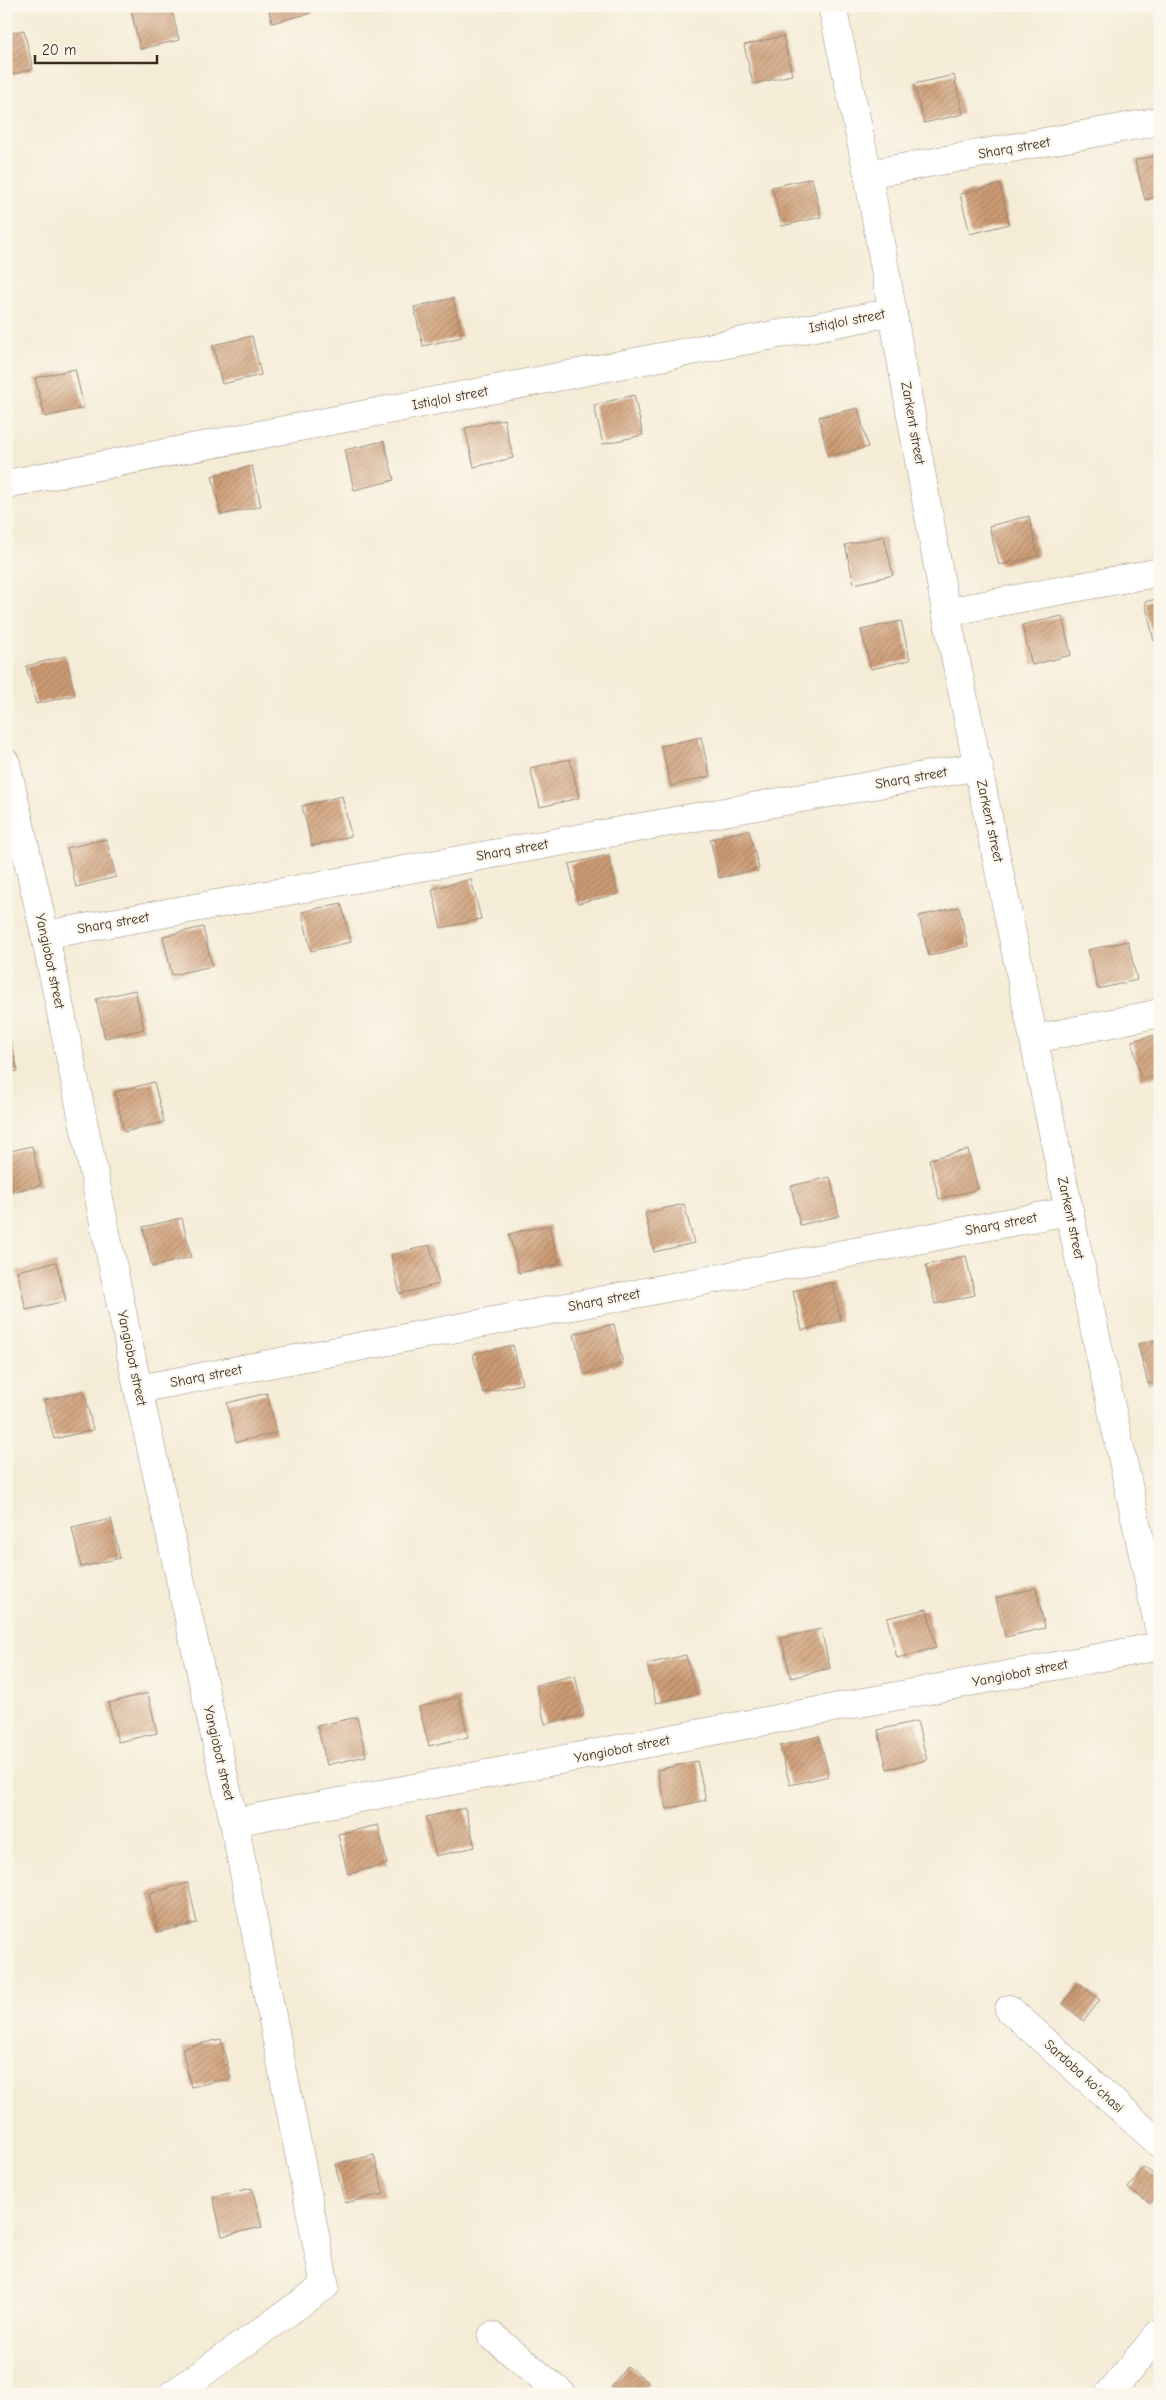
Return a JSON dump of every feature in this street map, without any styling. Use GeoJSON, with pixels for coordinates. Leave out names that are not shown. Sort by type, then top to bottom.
{"type":"FeatureCollection","features":[{"type":"Feature","properties":{"kind":"street","name":"Zarkent street"},"geometry":{"type":"LineString","coordinates":[[832,6],[868,174],[894,312],[946,612],[1069,1210],[1160,1634]]}},
{"type":"Feature","properties":{"kind":"street","name":"Sharq street"},"geometry":{"type":"LineString","coordinates":[[868,174],[1160,122]]}},
{"type":"Feature","properties":{"kind":"street","name":"Istiqlol street"},"geometry":{"type":"LineString","coordinates":[[6,484],[894,312]]}},
{"type":"Feature","properties":{"kind":"street"},"geometry":{"type":"LineString","coordinates":[[946,612],[1160,572]]}},
{"type":"Feature","properties":{"kind":"street","name":"Yangiobot street"},"geometry":{"type":"LineString","coordinates":[[6,763],[45,935],[138,1389],[234,1822],[1160,1646]]}},
{"type":"Feature","properties":{"kind":"street","name":"Sharq street"},"geometry":{"type":"LineString","coordinates":[[45,935],[979,766]]}},
{"type":"Feature","properties":{"kind":"street"},"geometry":{"type":"LineString","coordinates":[[1035,1039],[1160,1014]]}},
{"type":"Feature","properties":{"kind":"street","name":"Sharq street"},"geometry":{"type":"LineString","coordinates":[[138,1389],[1069,1210]]}},
{"type":"Feature","properties":{"kind":"street"},"geometry":{"type":"LineString","coordinates":[[173,2394],[325,2286],[234,1822]]}},
{"type":"Feature","properties":{"kind":"street","name":"Sardoba ko'chasi"},"geometry":{"type":"LineString","coordinates":[[1009,2008],[1160,2144]]}},
{"type":"Feature","properties":{"kind":"street"},"geometry":{"type":"LineString","coordinates":[[1109,2394],[1160,2332]]}},
{"type":"Feature","properties":{"kind":"street"},"geometry":{"type":"LineString","coordinates":[[492,2336],[562,2394]]}},
{"type":"Feature","properties":{"kind":"building"},"geometry":{"type":"Polygon","coordinates":[[[147,6],[171,6],[179,40],[140,49],[131,10],[147,6]]]}},
{"type":"Feature","properties":{"kind":"building"},"geometry":{"type":"Polygon","coordinates":[[[268,6],[309,6],[311,13],[272,23],[268,6]]]}},
{"type":"Feature","properties":{"kind":"building"},"geometry":{"type":"Polygon","coordinates":[[[24,30],[33,69],[6,76],[6,34],[24,30]]]}},
{"type":"Feature","properties":{"kind":"building"},"geometry":{"type":"Polygon","coordinates":[[[783,36],[792,75],[753,84],[744,45],[783,36]]]}},
{"type":"Feature","properties":{"kind":"building"},"geometry":{"type":"Polygon","coordinates":[[[954,75],[963,114],[924,123],[914,84],[954,75]]]}},
{"type":"Feature","properties":{"kind":"building"},"geometry":{"type":"Polygon","coordinates":[[[1160,155],[1160,196],[1145,200],[1135,160],[1160,155]]]}},
{"type":"Feature","properties":{"kind":"building"},"geometry":{"type":"Polygon","coordinates":[[[812,178],[821,217],[782,226],[772,187],[812,178]]]}},
{"type":"Feature","properties":{"kind":"building"},"geometry":{"type":"Polygon","coordinates":[[[1000,184],[1009,224],[970,234],[960,194],[1000,184]]]}},
{"type":"Feature","properties":{"kind":"building"},"geometry":{"type":"Polygon","coordinates":[[[453,298],[462,337],[423,346],[414,307],[453,298]]]}},
{"type":"Feature","properties":{"kind":"building"},"geometry":{"type":"Polygon","coordinates":[[[252,336],[261,375],[222,384],[213,345],[252,336]]]}},
{"type":"Feature","properties":{"kind":"building"},"geometry":{"type":"Polygon","coordinates":[[[75,369],[84,408],[45,417],[35,378],[75,369]]]}},
{"type":"Feature","properties":{"kind":"building"},"geometry":{"type":"Polygon","coordinates":[[[634,395],[643,435],[603,444],[594,405],[634,395]]]}},
{"type":"Feature","properties":{"kind":"building"},"geometry":{"type":"Polygon","coordinates":[[[858,408],[868,447],[828,456],[819,417],[858,408]]]}},
{"type":"Feature","properties":{"kind":"building"},"geometry":{"type":"Polygon","coordinates":[[[504,419],[513,458],[474,467],[465,428],[504,419]]]}},
{"type":"Feature","properties":{"kind":"building"},"geometry":{"type":"Polygon","coordinates":[[[384,441],[394,480],[354,490],[345,450],[384,441]]]}},
{"type":"Feature","properties":{"kind":"building"},"geometry":{"type":"Polygon","coordinates":[[[252,466],[261,506],[221,515],[212,476],[252,466]]]}},
{"type":"Feature","properties":{"kind":"building"},"geometry":{"type":"Polygon","coordinates":[[[1029,516],[1038,556],[999,565],[989,526],[1029,516]]]}},
{"type":"Feature","properties":{"kind":"building"},"geometry":{"type":"Polygon","coordinates":[[[884,536],[893,575],[854,584],[845,545],[884,536]]]}},
{"type":"Feature","properties":{"kind":"building"},"geometry":{"type":"Polygon","coordinates":[[[1160,598],[1160,640],[1154,641],[1145,602],[1160,598]]]}},
{"type":"Feature","properties":{"kind":"building"},"geometry":{"type":"Polygon","coordinates":[[[1062,616],[1071,655],[1032,665],[1022,625],[1062,616]]]}},
{"type":"Feature","properties":{"kind":"building"},"geometry":{"type":"Polygon","coordinates":[[[901,621],[910,660],[871,669],[861,630],[901,621]]]}},
{"type":"Feature","properties":{"kind":"building"},"geometry":{"type":"Polygon","coordinates":[[[66,656],[75,695],[36,704],[26,666],[66,656]]]}},
{"type":"Feature","properties":{"kind":"building"},"geometry":{"type":"Polygon","coordinates":[[[701,737],[710,776],[671,786],[661,746],[701,737]]]}},
{"type":"Feature","properties":{"kind":"building"},"geometry":{"type":"Polygon","coordinates":[[[570,759],[579,798],[540,807],[530,768],[570,759]]]}},
{"type":"Feature","properties":{"kind":"building"},"geometry":{"type":"Polygon","coordinates":[[[342,796],[351,836],[312,846],[302,806],[342,796]]]}},
{"type":"Feature","properties":{"kind":"building"},"geometry":{"type":"Polygon","coordinates":[[[749,830],[759,869],[719,878],[710,839],[749,830]]]}},
{"type":"Feature","properties":{"kind":"building"},"geometry":{"type":"Polygon","coordinates":[[[106,839],[116,877],[76,887],[67,848],[106,839]]]}},
{"type":"Feature","properties":{"kind":"building"},"geometry":{"type":"Polygon","coordinates":[[[608,855],[618,894],[578,903],[569,864],[608,855]]]}},
{"type":"Feature","properties":{"kind":"building"},"geometry":{"type":"Polygon","coordinates":[[[471,879],[481,919],[441,928],[432,889],[471,879]]]}},
{"type":"Feature","properties":{"kind":"building"},"geometry":{"type":"Polygon","coordinates":[[[341,903],[351,942],[311,951],[302,912],[341,903]]]}},
{"type":"Feature","properties":{"kind":"building"},"geometry":{"type":"Polygon","coordinates":[[[959,907],[968,946],[929,956],[919,916],[959,907]]]}},
{"type":"Feature","properties":{"kind":"building"},"geometry":{"type":"Polygon","coordinates":[[[203,927],[212,966],[172,975],[163,936],[203,927]]]}},
{"type":"Feature","properties":{"kind":"building"},"geometry":{"type":"Polygon","coordinates":[[[1128,941],[1137,980],[1098,989],[1088,950],[1128,941]]]}},
{"type":"Feature","properties":{"kind":"building"},"geometry":{"type":"Polygon","coordinates":[[[135,990],[144,1029],[105,1038],[96,999],[135,990]]]}},
{"type":"Feature","properties":{"kind":"building"},"geometry":{"type":"Polygon","coordinates":[[[6,1032],[8,1032],[18,1071],[6,1074],[6,1032]]]}},
{"type":"Feature","properties":{"kind":"building"},"geometry":{"type":"Polygon","coordinates":[[[1160,1034],[1160,1075],[1141,1080],[1132,1041],[1160,1034]]]}},
{"type":"Feature","properties":{"kind":"building"},"geometry":{"type":"Polygon","coordinates":[[[154,1082],[164,1122],[124,1132],[115,1092],[154,1082]]]}},
{"type":"Feature","properties":{"kind":"building"},"geometry":{"type":"Polygon","coordinates":[[[32,1146],[41,1185],[6,1193],[6,1152],[32,1146]]]}},
{"type":"Feature","properties":{"kind":"building"},"geometry":{"type":"Polygon","coordinates":[[[968,1150],[978,1189],[939,1199],[929,1159],[968,1150]]]}},
{"type":"Feature","properties":{"kind":"building"},"geometry":{"type":"Polygon","coordinates":[[[830,1177],[839,1216],[800,1225],[791,1186],[830,1177]]]}},
{"type":"Feature","properties":{"kind":"building"},"geometry":{"type":"Polygon","coordinates":[[[684,1204],[694,1243],[654,1252],[645,1213],[684,1204]]]}},
{"type":"Feature","properties":{"kind":"building"},"geometry":{"type":"Polygon","coordinates":[[[182,1218],[191,1257],[152,1267],[143,1227],[182,1218]]]}},
{"type":"Feature","properties":{"kind":"building"},"geometry":{"type":"Polygon","coordinates":[[[549,1225],[559,1264],[519,1273],[509,1234],[549,1225]]]}},
{"type":"Feature","properties":{"kind":"building"},"geometry":{"type":"Polygon","coordinates":[[[430,1245],[439,1284],[400,1294],[391,1255],[430,1245]]]}},
{"type":"Feature","properties":{"kind":"building"},"geometry":{"type":"Polygon","coordinates":[[[966,1256],[975,1295],[935,1304],[926,1265],[966,1256]]]}},
{"type":"Feature","properties":{"kind":"building"},"geometry":{"type":"Polygon","coordinates":[[[56,1262],[66,1301],[26,1310],[17,1271],[56,1262]]]}},
{"type":"Feature","properties":{"kind":"building"},"geometry":{"type":"Polygon","coordinates":[[[832,1282],[841,1321],[802,1330],[793,1291],[832,1282]]]}},
{"type":"Feature","properties":{"kind":"building"},"geometry":{"type":"Polygon","coordinates":[[[614,1324],[623,1364],[584,1374],[574,1334],[614,1324]]]}},
{"type":"Feature","properties":{"kind":"building"},"geometry":{"type":"Polygon","coordinates":[[[1160,1339],[1160,1381],[1148,1384],[1138,1344],[1160,1339]]]}},
{"type":"Feature","properties":{"kind":"building"},"geometry":{"type":"Polygon","coordinates":[[[513,1345],[522,1384],[483,1393],[473,1354],[513,1345]]]}},
{"type":"Feature","properties":{"kind":"building"},"geometry":{"type":"Polygon","coordinates":[[[84,1391],[93,1430],[54,1439],[44,1400],[84,1391]]]}},
{"type":"Feature","properties":{"kind":"building"},"geometry":{"type":"Polygon","coordinates":[[[267,1393],[276,1433],[236,1442],[227,1403],[267,1393]]]}},
{"type":"Feature","properties":{"kind":"building"},"geometry":{"type":"Polygon","coordinates":[[[111,1519],[120,1558],[81,1567],[72,1528],[111,1519]]]}},
{"type":"Feature","properties":{"kind":"building"},"geometry":{"type":"Polygon","coordinates":[[[1036,1588],[1045,1628],[1005,1637],[996,1598],[1036,1588]]]}},
{"type":"Feature","properties":{"kind":"building"},"geometry":{"type":"Polygon","coordinates":[[[927,1609],[936,1648],[897,1658],[887,1618],[927,1609]]]}},
{"type":"Feature","properties":{"kind":"building"},"geometry":{"type":"Polygon","coordinates":[[[821,1629],[830,1668],[791,1678],[781,1638],[821,1629]]]}},
{"type":"Feature","properties":{"kind":"building"},"geometry":{"type":"Polygon","coordinates":[[[686,1655],[696,1694],[656,1703],[647,1664],[686,1655]]]}},
{"type":"Feature","properties":{"kind":"building"},"geometry":{"type":"Polygon","coordinates":[[[575,1675],[584,1715],[545,1724],[536,1685],[575,1675]]]}},
{"type":"Feature","properties":{"kind":"building"},"geometry":{"type":"Polygon","coordinates":[[[148,1693],[157,1733],[118,1742],[108,1703],[148,1693]]]}},
{"type":"Feature","properties":{"kind":"building"},"geometry":{"type":"Polygon","coordinates":[[[459,1697],[468,1737],[429,1746],[419,1707],[459,1697]]]}},
{"type":"Feature","properties":{"kind":"building"},"geometry":{"type":"Polygon","coordinates":[[[357,1717],[366,1756],[327,1765],[317,1726],[357,1717]]]}},
{"type":"Feature","properties":{"kind":"building"},"geometry":{"type":"Polygon","coordinates":[[[917,1721],[927,1760],[887,1769],[878,1730],[917,1721]]]}},
{"type":"Feature","properties":{"kind":"building"},"geometry":{"type":"Polygon","coordinates":[[[819,1736],[829,1776],[790,1785],[780,1746],[819,1736]]]}},
{"type":"Feature","properties":{"kind":"building"},"geometry":{"type":"Polygon","coordinates":[[[697,1761],[706,1800],[667,1809],[657,1770],[697,1761]]]}},
{"type":"Feature","properties":{"kind":"building"},"geometry":{"type":"Polygon","coordinates":[[[465,1808],[475,1847],[436,1856],[426,1817],[465,1808]]]}},
{"type":"Feature","properties":{"kind":"building"},"geometry":{"type":"Polygon","coordinates":[[[378,1825],[387,1864],[348,1874],[338,1834],[378,1825]]]}},
{"type":"Feature","properties":{"kind":"building"},"geometry":{"type":"Polygon","coordinates":[[[188,1883],[197,1923],[158,1932],[149,1893],[188,1883]]]}},
{"type":"Feature","properties":{"kind":"building"},"geometry":{"type":"Polygon","coordinates":[[[1079,1983],[1100,2000],[1084,2021],[1063,2004],[1079,1983]]]}},
{"type":"Feature","properties":{"kind":"building"},"geometry":{"type":"Polygon","coordinates":[[[221,2039],[231,2078],[191,2087],[182,2048],[221,2039]]]}},
{"type":"Feature","properties":{"kind":"building"},"geometry":{"type":"Polygon","coordinates":[[[374,2155],[384,2194],[345,2203],[335,2164],[374,2155]]]}},
{"type":"Feature","properties":{"kind":"building"},"geometry":{"type":"Polygon","coordinates":[[[1144,2167],[1160,2179],[1160,2190],[1150,2203],[1128,2188],[1144,2167]]]}},
{"type":"Feature","properties":{"kind":"building"},"geometry":{"type":"Polygon","coordinates":[[[252,2188],[262,2227],[222,2236],[213,2197],[252,2188]]]}},
{"type":"Feature","properties":{"kind":"building"},"geometry":{"type":"Polygon","coordinates":[[[627,2366],[649,2382],[640,2394],[621,2394],[612,2386],[627,2366]]]}}]}
